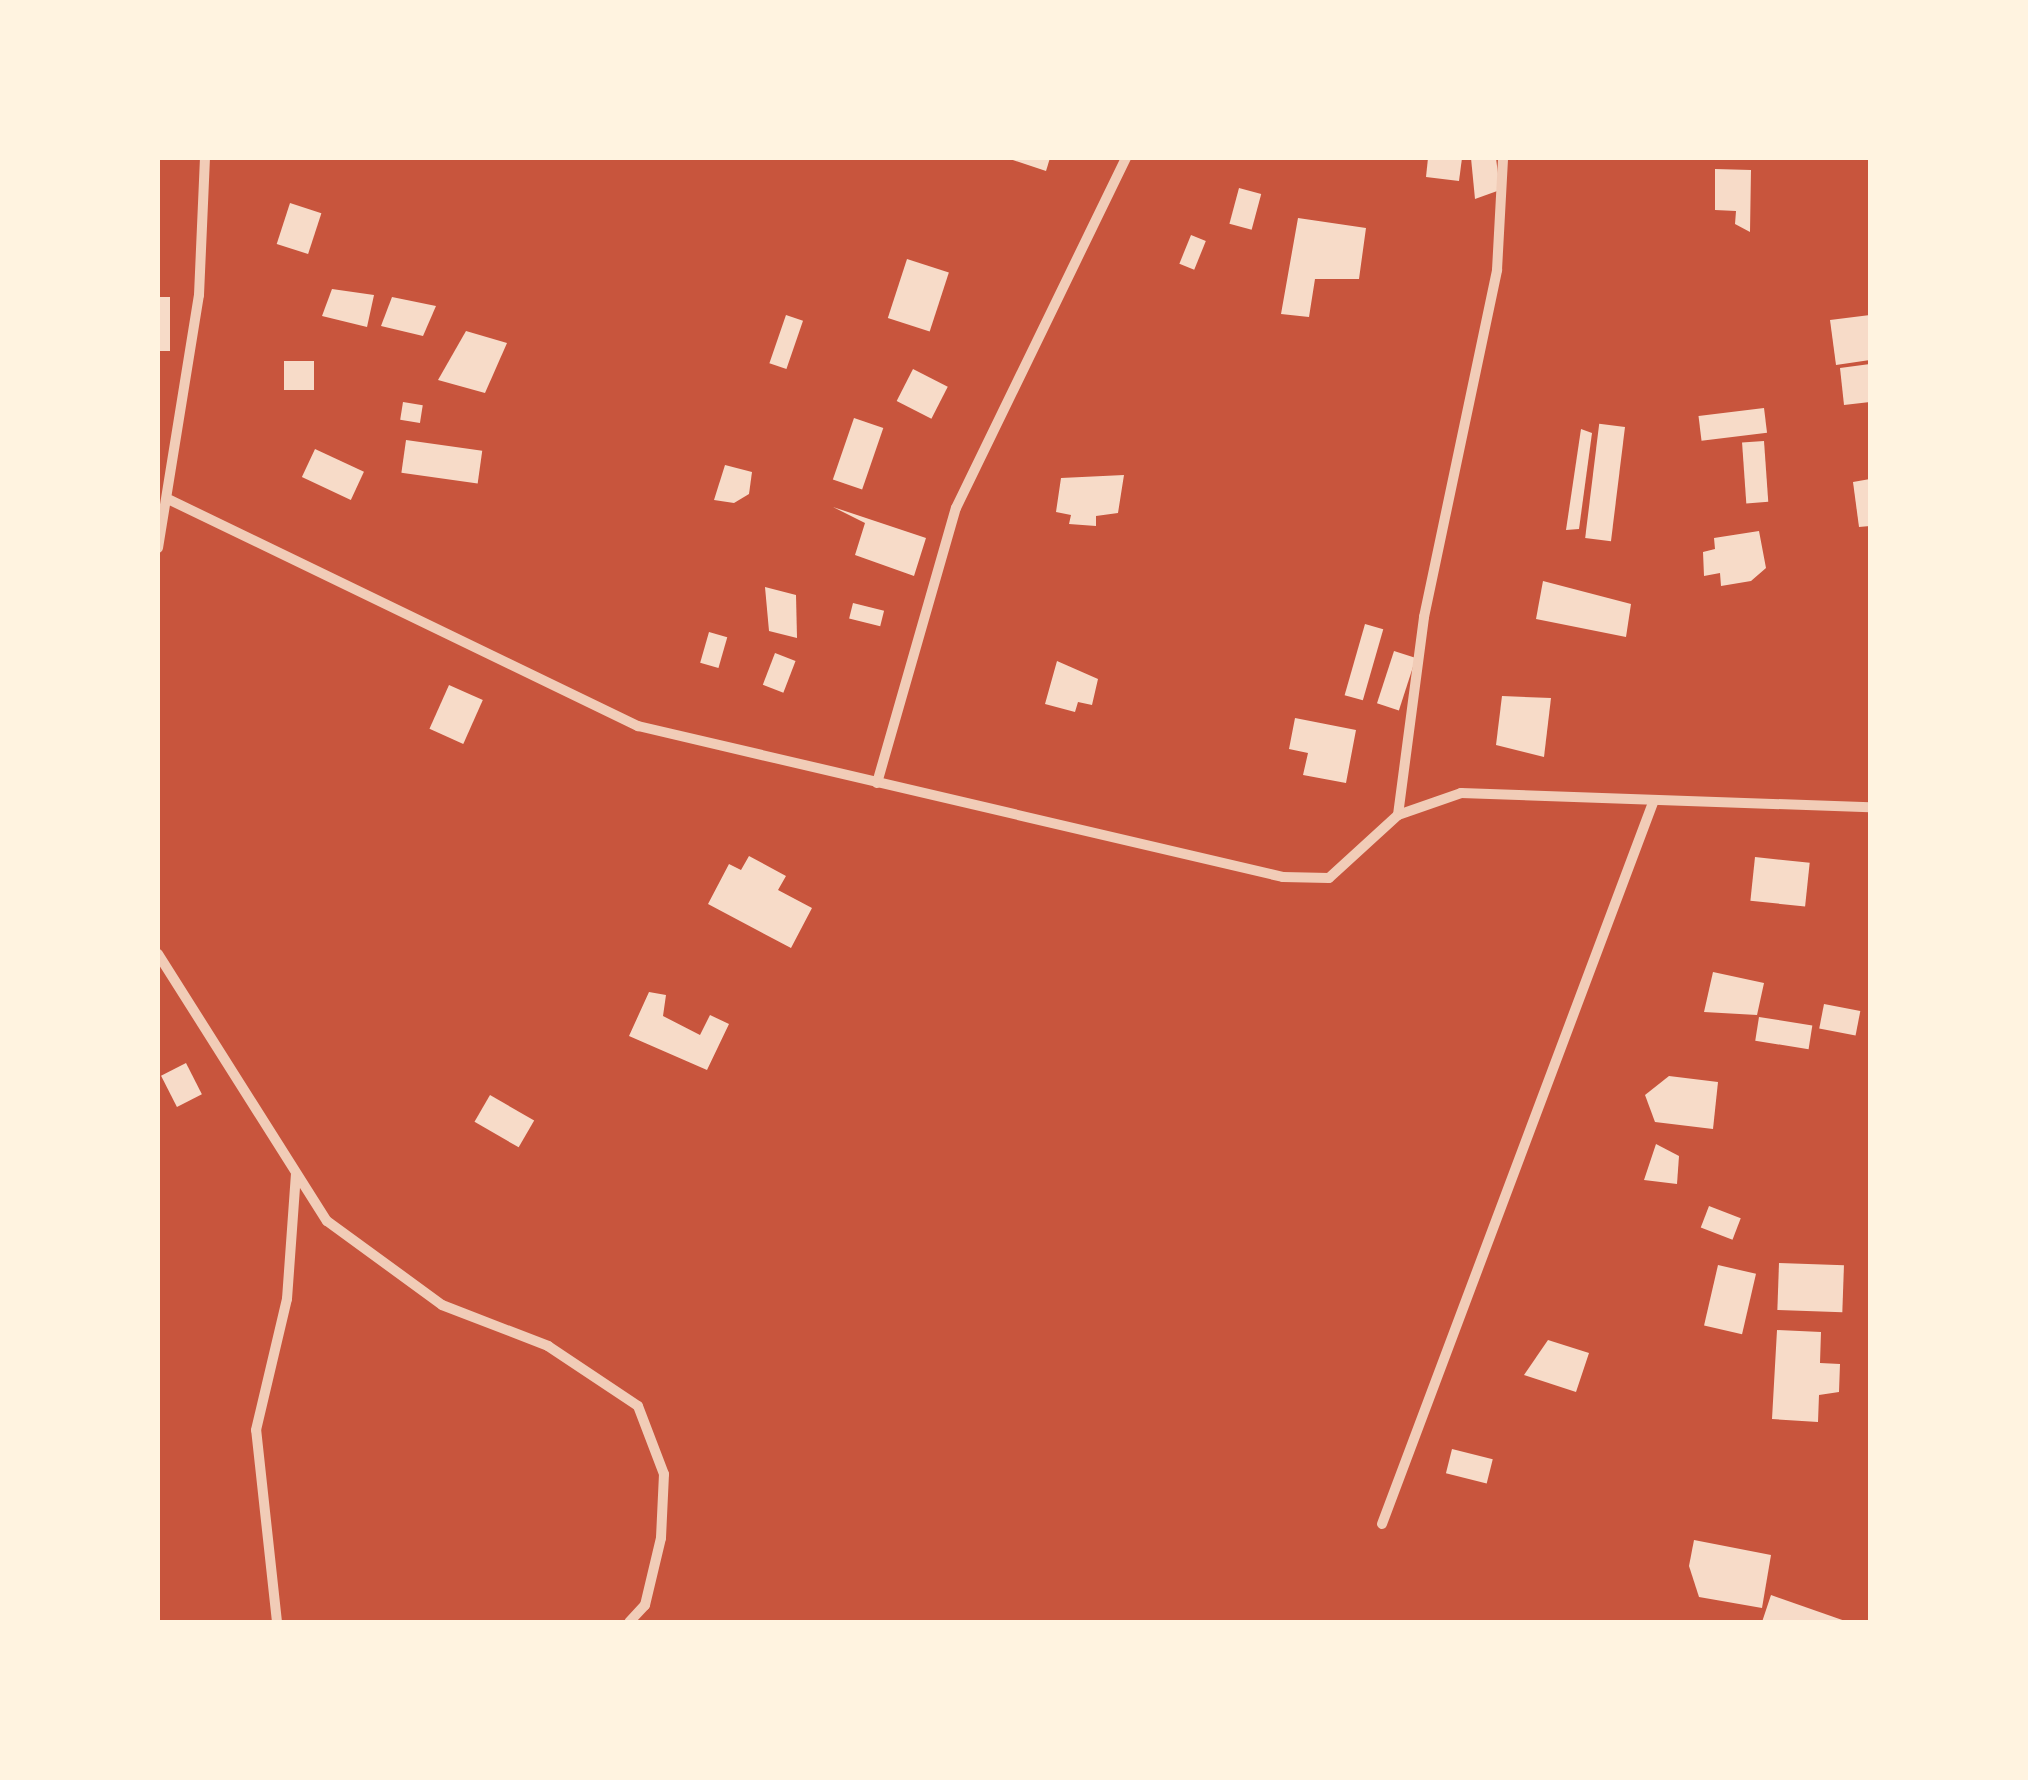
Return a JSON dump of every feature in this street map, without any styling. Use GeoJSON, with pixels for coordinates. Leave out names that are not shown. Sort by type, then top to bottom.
{"type":"FeatureCollection","features":[{"type":"Feature","properties":{"kind":"street"},"geometry":{"type":"LineString","coordinates":[[158,548],[170,500],[198,295],[204,158]]}},
{"type":"Feature","properties":{"kind":"street"},"geometry":{"type":"LineString","coordinates":[[877,784],[956,508],[1126,158]]}},
{"type":"Feature","properties":{"kind":"street"},"geometry":{"type":"LineString","coordinates":[[1398,816],[1424,617],[1498,270],[1503,158]]}},
{"type":"Feature","properties":{"kind":"street"},"geometry":{"type":"LineString","coordinates":[[170,500],[638,726],[1283,877],[1329,878],[1398,816],[1461,793],[1870,807]]}},
{"type":"Feature","properties":{"kind":"street"},"geometry":{"type":"LineString","coordinates":[[1382,1524],[1654,800]]}},
{"type":"Feature","properties":{"kind":"street"},"geometry":{"type":"LineString","coordinates":[[158,954],[327,1221],[442,1305],[548,1346],[638,1406],[664,1474],[661,1538],[645,1605],[629,1622]]}},
{"type":"Feature","properties":{"kind":"street"},"geometry":{"type":"LineString","coordinates":[[277,1622],[256,1430],[287,1299],[296,1173]]}},
{"type":"Feature","properties":{"kind":"building"},"geometry":{"type":"Polygon","coordinates":[[[1007,158],[1050,158],[1046,171],[1007,158]]]}},
{"type":"Feature","properties":{"kind":"building"},"geometry":{"type":"Polygon","coordinates":[[[1428,158],[1462,158],[1459,181],[1426,177],[1428,158]]]}},
{"type":"Feature","properties":{"kind":"building"},"geometry":{"type":"Polygon","coordinates":[[[1471,158],[1496,158],[1500,190],[1475,199],[1471,158]]]}},
{"type":"Feature","properties":{"kind":"building"},"geometry":{"type":"Polygon","coordinates":[[[1715,169],[1751,170],[1750,232],[1735,224],[1736,211],[1715,210],[1715,169]]]}},
{"type":"Feature","properties":{"kind":"building"},"geometry":{"type":"Polygon","coordinates":[[[1239,188],[1261,194],[1252,230],[1229,224],[1239,188]]]}},
{"type":"Feature","properties":{"kind":"building"},"geometry":{"type":"Polygon","coordinates":[[[290,203],[321,213],[308,254],[277,244],[290,203]]]}},
{"type":"Feature","properties":{"kind":"building"},"geometry":{"type":"Polygon","coordinates":[[[1298,218],[1366,228],[1359,279],[1315,279],[1309,317],[1281,314],[1298,218]]]}},
{"type":"Feature","properties":{"kind":"building"},"geometry":{"type":"Polygon","coordinates":[[[1191,235],[1206,241],[1194,270],[1179,264],[1191,235]]]}},
{"type":"Feature","properties":{"kind":"building"},"geometry":{"type":"Polygon","coordinates":[[[907,259],[949,273],[930,332],[888,318],[907,259]]]}},
{"type":"Feature","properties":{"kind":"building"},"geometry":{"type":"Polygon","coordinates":[[[332,289],[374,295],[367,327],[322,316],[332,289]]]}},
{"type":"Feature","properties":{"kind":"building"},"geometry":{"type":"Polygon","coordinates":[[[158,297],[170,297],[170,351],[158,351],[158,297]]]}},
{"type":"Feature","properties":{"kind":"building"},"geometry":{"type":"Polygon","coordinates":[[[392,297],[436,306],[423,336],[381,326],[392,297]]]}},
{"type":"Feature","properties":{"kind":"building"},"geometry":{"type":"Polygon","coordinates":[[[786,315],[803,321],[786,369],[769,363],[786,315]]]}},
{"type":"Feature","properties":{"kind":"building"},"geometry":{"type":"Polygon","coordinates":[[[1870,315],[1870,360],[1836,365],[1830,320],[1870,315]]]}},
{"type":"Feature","properties":{"kind":"building"},"geometry":{"type":"Polygon","coordinates":[[[466,331],[507,343],[485,393],[438,380],[466,331]]]}},
{"type":"Feature","properties":{"kind":"building"},"geometry":{"type":"Polygon","coordinates":[[[284,361],[314,361],[314,390],[284,390],[284,361]]]}},
{"type":"Feature","properties":{"kind":"building"},"geometry":{"type":"Polygon","coordinates":[[[1870,364],[1870,402],[1844,405],[1840,368],[1870,364]]]}},
{"type":"Feature","properties":{"kind":"building"},"geometry":{"type":"Polygon","coordinates":[[[913,369],[948,387],[931,419],[897,401],[913,369]]]}},
{"type":"Feature","properties":{"kind":"building"},"geometry":{"type":"Polygon","coordinates":[[[403,402],[423,405],[420,423],[400,420],[403,402]]]}},
{"type":"Feature","properties":{"kind":"building"},"geometry":{"type":"Polygon","coordinates":[[[1764,408],[1767,433],[1702,441],[1698,416],[1764,408]]]}},
{"type":"Feature","properties":{"kind":"building"},"geometry":{"type":"Polygon","coordinates":[[[854,418],[883,428],[862,490],[833,479],[854,418]]]}},
{"type":"Feature","properties":{"kind":"building"},"geometry":{"type":"Polygon","coordinates":[[[1599,424],[1625,427],[1611,541],[1585,538],[1599,424]]]}},
{"type":"Feature","properties":{"kind":"building"},"geometry":{"type":"Polygon","coordinates":[[[1581,429],[1592,433],[1579,529],[1566,530],[1581,429]]]}},
{"type":"Feature","properties":{"kind":"building"},"geometry":{"type":"Polygon","coordinates":[[[406,440],[482,451],[478,483],[401,473],[406,440]]]}},
{"type":"Feature","properties":{"kind":"building"},"geometry":{"type":"Polygon","coordinates":[[[1764,441],[1768,502],[1746,503],[1742,443],[1764,441]]]}},
{"type":"Feature","properties":{"kind":"building"},"geometry":{"type":"Polygon","coordinates":[[[315,449],[364,472],[351,500],[302,477],[315,449]]]}},
{"type":"Feature","properties":{"kind":"building"},"geometry":{"type":"Polygon","coordinates":[[[725,465],[752,472],[749,494],[734,503],[714,500],[725,465]]]}},
{"type":"Feature","properties":{"kind":"building"},"geometry":{"type":"Polygon","coordinates":[[[1124,475],[1118,513],[1096,516],[1096,526],[1069,524],[1071,515],[1056,512],[1061,478],[1124,475]]]}},
{"type":"Feature","properties":{"kind":"building"},"geometry":{"type":"Polygon","coordinates":[[[1870,479],[1870,526],[1859,527],[1853,482],[1870,479]]]}},
{"type":"Feature","properties":{"kind":"building"},"geometry":{"type":"Polygon","coordinates":[[[833,507],[926,538],[914,576],[855,555],[865,523],[833,507]]]}},
{"type":"Feature","properties":{"kind":"building"},"geometry":{"type":"Polygon","coordinates":[[[1759,531],[1766,568],[1751,581],[1721,586],[1720,573],[1704,576],[1703,552],[1715,549],[1714,538],[1759,531]]]}},
{"type":"Feature","properties":{"kind":"building"},"geometry":{"type":"Polygon","coordinates":[[[1543,581],[1631,604],[1626,637],[1536,619],[1543,581]]]}},
{"type":"Feature","properties":{"kind":"building"},"geometry":{"type":"Polygon","coordinates":[[[765,587],[796,595],[797,638],[769,631],[765,587]]]}},
{"type":"Feature","properties":{"kind":"building"},"geometry":{"type":"Polygon","coordinates":[[[853,603],[884,611],[880,626],[849,619],[853,603]]]}},
{"type":"Feature","properties":{"kind":"building"},"geometry":{"type":"Polygon","coordinates":[[[1365,624],[1383,629],[1363,700],[1345,695],[1365,624]]]}},
{"type":"Feature","properties":{"kind":"building"},"geometry":{"type":"Polygon","coordinates":[[[709,632],[727,637],[718,668],[700,663],[709,632]]]}},
{"type":"Feature","properties":{"kind":"building"},"geometry":{"type":"Polygon","coordinates":[[[1394,651],[1416,658],[1399,710],[1377,703],[1394,651]]]}},
{"type":"Feature","properties":{"kind":"building"},"geometry":{"type":"Polygon","coordinates":[[[775,653],[796,661],[783,693],[763,685],[775,653]]]}},
{"type":"Feature","properties":{"kind":"building"},"geometry":{"type":"Polygon","coordinates":[[[1057,661],[1098,679],[1092,705],[1078,702],[1075,712],[1045,704],[1057,661]]]}},
{"type":"Feature","properties":{"kind":"building"},"geometry":{"type":"Polygon","coordinates":[[[449,685],[483,700],[463,744],[429,729],[449,685]]]}},
{"type":"Feature","properties":{"kind":"building"},"geometry":{"type":"Polygon","coordinates":[[[1502,696],[1551,698],[1544,757],[1496,745],[1502,696]]]}},
{"type":"Feature","properties":{"kind":"building"},"geometry":{"type":"Polygon","coordinates":[[[1295,718],[1356,730],[1346,783],[1303,775],[1308,753],[1289,749],[1295,718]]]}},
{"type":"Feature","properties":{"kind":"building"},"geometry":{"type":"Polygon","coordinates":[[[749,856],[786,876],[778,890],[812,908],[791,948],[708,904],[729,864],[741,870],[749,856]]]}},
{"type":"Feature","properties":{"kind":"building"},"geometry":{"type":"Polygon","coordinates":[[[1755,857],[1810,863],[1805,907],[1750,901],[1755,857]]]}},
{"type":"Feature","properties":{"kind":"building"},"geometry":{"type":"Polygon","coordinates":[[[1713,972],[1764,983],[1757,1015],[1704,1012],[1713,972]]]}},
{"type":"Feature","properties":{"kind":"building"},"geometry":{"type":"Polygon","coordinates":[[[649,992],[666,995],[663,1016],[700,1035],[710,1015],[729,1024],[707,1070],[629,1036],[649,992]]]}},
{"type":"Feature","properties":{"kind":"building"},"geometry":{"type":"Polygon","coordinates":[[[1824,1004],[1860,1011],[1856,1036],[1819,1029],[1824,1004]]]}},
{"type":"Feature","properties":{"kind":"building"},"geometry":{"type":"Polygon","coordinates":[[[1759,1017],[1812,1025],[1809,1049],[1755,1041],[1759,1017]]]}},
{"type":"Feature","properties":{"kind":"building"},"geometry":{"type":"Polygon","coordinates":[[[186,1063],[202,1094],[177,1107],[161,1076],[186,1063]]]}},
{"type":"Feature","properties":{"kind":"building"},"geometry":{"type":"Polygon","coordinates":[[[1669,1076],[1718,1082],[1713,1129],[1655,1122],[1645,1095],[1669,1076]]]}},
{"type":"Feature","properties":{"kind":"building"},"geometry":{"type":"Polygon","coordinates":[[[490,1095],[534,1120],[519,1147],[474,1122],[490,1095]]]}},
{"type":"Feature","properties":{"kind":"building"},"geometry":{"type":"Polygon","coordinates":[[[1656,1144],[1679,1156],[1677,1184],[1644,1180],[1656,1144]]]}},
{"type":"Feature","properties":{"kind":"building"},"geometry":{"type":"Polygon","coordinates":[[[1709,1206],[1741,1218],[1732,1240],[1701,1227],[1709,1206]]]}},
{"type":"Feature","properties":{"kind":"building"},"geometry":{"type":"Polygon","coordinates":[[[1779,1263],[1844,1265],[1842,1312],[1777,1310],[1779,1263]]]}},
{"type":"Feature","properties":{"kind":"building"},"geometry":{"type":"Polygon","coordinates":[[[1718,1265],[1756,1274],[1742,1334],[1704,1325],[1718,1265]]]}},
{"type":"Feature","properties":{"kind":"building"},"geometry":{"type":"Polygon","coordinates":[[[1777,1330],[1821,1332],[1820,1363],[1840,1364],[1839,1392],[1819,1395],[1818,1422],[1772,1419],[1777,1330]]]}},
{"type":"Feature","properties":{"kind":"building"},"geometry":{"type":"Polygon","coordinates":[[[1548,1340],[1589,1353],[1576,1392],[1524,1375],[1548,1340]]]}},
{"type":"Feature","properties":{"kind":"building"},"geometry":{"type":"Polygon","coordinates":[[[1452,1449],[1493,1459],[1487,1483],[1446,1473],[1452,1449]]]}},
{"type":"Feature","properties":{"kind":"building"},"geometry":{"type":"Polygon","coordinates":[[[1694,1540],[1771,1555],[1762,1608],[1699,1597],[1689,1566],[1694,1540]]]}},
{"type":"Feature","properties":{"kind":"building"},"geometry":{"type":"Polygon","coordinates":[[[1771,1595],[1848,1622],[1762,1622],[1771,1595]]]}}]}
